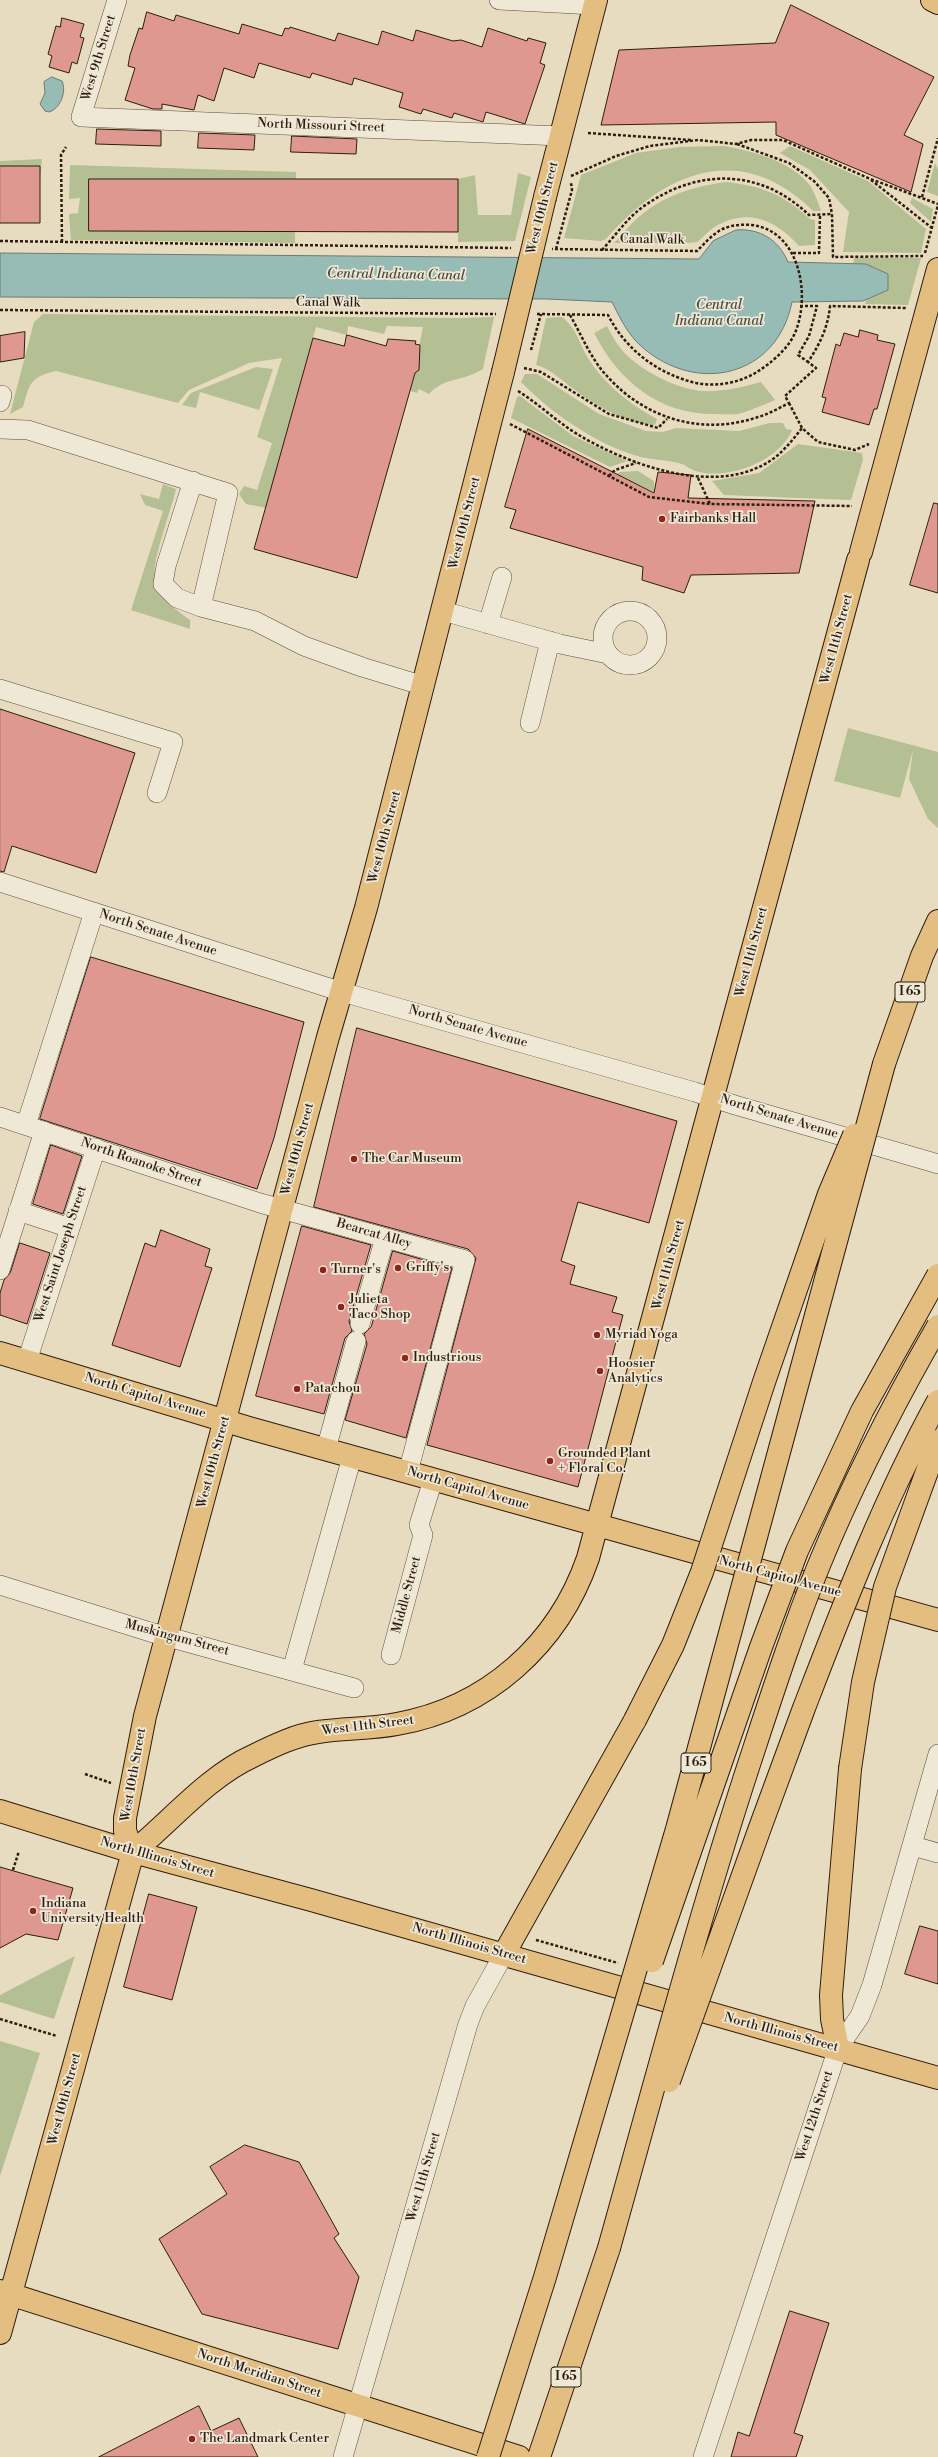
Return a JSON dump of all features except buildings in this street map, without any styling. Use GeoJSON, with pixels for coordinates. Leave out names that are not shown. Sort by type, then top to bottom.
{"type":"FeatureCollection","features":[{"type":"Feature","properties":{"kind":"main road"},"geometry":{"type":"LineString","coordinates":[[932,0],[938,3]]}},
{"type":"Feature","properties":{"kind":"main road","name":"West 10th Street"},"geometry":{"type":"LineString","coordinates":[[0,2333],[5,2293],[133,1852],[125,1831],[126,1808],[145,1716],[282,1209],[342,992],[355,951],[443,611],[510,371],[546,197],[595,2]]}},
{"type":"Feature","properties":{"kind":"main road","name":"West 11th Street"},"geometry":{"type":"LineString","coordinates":[[133,1852],[214,1780],[251,1756],[317,1732],[379,1727],[420,1719],[456,1706],[501,1680],[536,1649],[563,1612],[580,1579],[597,1526],[860,556],[928,263]]}},
{"type":"Feature","properties":{"kind":"main road","name":"I 65"},"geometry":{"type":"LineString","coordinates":[[488,2457],[569,2194],[704,1734],[884,1064],[922,956],[938,921]]}},
{"type":"Feature","properties":{"kind":"main road"},"geometry":{"type":"LineString","coordinates":[[504,1954],[635,1720],[673,1645],[697,1586],[764,1382],[829,1194],[884,1064]]}},
{"type":"Feature","properties":{"kind":"main road"},"geometry":{"type":"LineString","coordinates":[[569,2194],[699,1831],[761,1647],[797,1551],[862,1411],[938,1275]]}},
{"type":"Feature","properties":{"kind":"main road"},"geometry":{"type":"LineString","coordinates":[[609,2248],[702,1910],[799,1618],[820,1563],[858,1480],[900,1394],[938,1326]]}},
{"type":"Feature","properties":{"kind":"main road","name":"North Capitol Avenue"},"geometry":{"type":"LineString","coordinates":[[0,1353],[326,1450],[938,1620]]}},
{"type":"Feature","properties":{"kind":"main road","name":"I 65"},"geometry":{"type":"LineString","coordinates":[[538,2457],[609,2248],[769,1802],[837,1622],[886,1507],[938,1401]]}},
{"type":"Feature","properties":{"kind":"main road"},"geometry":{"type":"LineString","coordinates":[[838,2048],[832,2019],[831,1995],[850,1769],[863,1682],[884,1588],[938,1441]]}},
{"type":"Feature","properties":{"kind":"main road","name":"North Illinois Street"},"geometry":{"type":"LineString","coordinates":[[0,1811],[133,1852],[504,1954],[700,2011],[838,2048],[938,2078]]}},
{"type":"Feature","properties":{"kind":"main road","name":"North Meridian Street"},"geometry":{"type":"LineString","coordinates":[[5,2293],[360,2405],[518,2457]]}},
{"type":"Feature","properties":{"kind":"street","name":"West 9th Street"},"geometry":{"type":"LineString","coordinates":[[81,117],[117,0]]}},
{"type":"Feature","properties":{"kind":"street"},"geometry":{"type":"LineString","coordinates":[[499,0],[595,2]]}},
{"type":"Feature","properties":{"kind":"street","name":"North Missouri Street"},"geometry":{"type":"LineString","coordinates":[[81,117],[562,136]]}},
{"type":"Feature","properties":{"kind":"street"},"geometry":{"type":"LineString","coordinates":[[0,429],[28,430],[228,493],[201,607]]}},
{"type":"Feature","properties":{"kind":"street"},"geometry":{"type":"LineString","coordinates":[[193,481],[166,566],[163,584],[177,598],[201,607],[255,621],[318,651],[424,686]]}},
{"type":"Feature","properties":{"kind":"street"},"geometry":{"type":"LineString","coordinates":[[488,624],[502,577]]}},
{"type":"Feature","properties":{"kind":"street"},"geometry":{"type":"LineString","coordinates":[[443,611],[555,642],[608,654]]}},
{"type":"Feature","properties":{"kind":"street"},"geometry":{"type":"LineString","coordinates":[[534,724],[555,642]]}},
{"type":"Feature","properties":{"kind":"street"},"geometry":{"type":"LineString","coordinates":[[0,689],[173,742],[157,793]]}},
{"type":"Feature","properties":{"kind":"street","name":"North Senate Avenue"},"geometry":{"type":"LineString","coordinates":[[0,882],[342,992],[714,1098],[938,1164]]}},
{"type":"Feature","properties":{"kind":"street"},"geometry":{"type":"LineString","coordinates":[[26,1125],[94,912]]}},
{"type":"Feature","properties":{"kind":"street","name":"North Roanoke Street"},"geometry":{"type":"LineString","coordinates":[[0,1117],[282,1209]]}},
{"type":"Feature","properties":{"kind":"street"},"geometry":{"type":"LineString","coordinates":[[0,1270],[44,1131]]}},
{"type":"Feature","properties":{"kind":"street","name":"West Saint Joseph Street"},"geometry":{"type":"LineString","coordinates":[[26,1361],[96,1148]]}},
{"type":"Feature","properties":{"kind":"street","name":"Bearcat Alley"},"geometry":{"type":"LineString","coordinates":[[282,1209],[465,1260],[408,1472]]}},
{"type":"Feature","properties":{"kind":"street"},"geometry":{"type":"LineString","coordinates":[[18,1211],[70,1228]]}},
{"type":"Feature","properties":{"kind":"street"},"geometry":{"type":"LineString","coordinates":[[326,1450],[384,1238]]}},
{"type":"Feature","properties":{"kind":"street"},"geometry":{"type":"LineString","coordinates":[[292,1670],[352,1457]]}},
{"type":"Feature","properties":{"kind":"street","name":"Middle Street"},"geometry":{"type":"LineString","coordinates":[[391,1655],[423,1535],[431,1531],[439,1481]]}},
{"type":"Feature","properties":{"kind":"street","name":"Muskingum Street"},"geometry":{"type":"LineString","coordinates":[[0,1585],[167,1636],[354,1688]]}},
{"type":"Feature","properties":{"kind":"street","name":"West 12th Street"},"geometry":{"type":"LineString","coordinates":[[703,2457],[838,2048],[860,2016],[867,1999],[913,1846],[938,1754]]}},
{"type":"Feature","properties":{"kind":"street"},"geometry":{"type":"LineString","coordinates":[[913,1846],[938,1853]]}},
{"type":"Feature","properties":{"kind":"street","name":"West 11th Street"},"geometry":{"type":"LineString","coordinates":[[343,2457],[360,2405],[468,2024],[478,2000],[504,1954]]}},
{"type":"Feature","properties":{"kind":"path"},"geometry":{"type":"LineString","coordinates":[[588,133],[736,144],[789,163],[814,181],[829,198],[832,214],[833,258],[928,263],[932,228],[938,205],[922,197],[868,178],[783,140],[751,140],[736,144]]}},
{"type":"Feature","properties":{"kind":"path"},"geometry":{"type":"LineString","coordinates":[[922,197],[938,138]]}},
{"type":"Feature","properties":{"kind":"path"},"geometry":{"type":"LineString","coordinates":[[552,171],[570,176],[616,156],[650,146],[698,140]]}},
{"type":"Feature","properties":{"kind":"path"},"geometry":{"type":"LineString","coordinates":[[62,242],[61,155],[66,147]]}},
{"type":"Feature","properties":{"kind":"path"},"geometry":{"type":"LineString","coordinates":[[602,250],[639,210],[669,191],[699,180],[726,177],[753,181],[780,192],[796,202],[810,215],[832,214]]}},
{"type":"Feature","properties":{"kind":"path"},"geometry":{"type":"LineString","coordinates":[[868,178],[932,228]]}},
{"type":"Feature","properties":{"kind":"path"},"geometry":{"type":"LineString","coordinates":[[556,249],[572,190]]}},
{"type":"Feature","properties":{"kind":"path"},"geometry":{"type":"LineString","coordinates":[[792,253],[819,254],[820,215]]}},
{"type":"Feature","properties":{"kind":"path","name":"Canal Walk"},"geometry":{"type":"LineString","coordinates":[[534,314],[608,315],[632,347],[659,369],[691,382],[715,385],[747,377],[780,354],[794,334],[800,316],[801,291],[792,253],[786,243],[776,235],[757,226],[744,224],[721,230],[697,251],[550,249]]}},
{"type":"Feature","properties":{"kind":"path"},"geometry":{"type":"LineString","coordinates":[[0,241],[516,248]]}},
{"type":"Feature","properties":{"kind":"path"},"geometry":{"type":"LineString","coordinates":[[800,306],[817,306],[809,336],[798,355],[816,368],[785,396],[802,428],[818,442],[855,450],[871,443]]}},
{"type":"Feature","properties":{"kind":"path"},"geometry":{"type":"LineString","coordinates":[[808,362],[823,335],[828,320],[830,306],[909,308]]}},
{"type":"Feature","properties":{"kind":"path","name":"Canal Walk"},"geometry":{"type":"LineString","coordinates":[[0,310],[499,314]]}},
{"type":"Feature","properties":{"kind":"path"},"geometry":{"type":"LineString","coordinates":[[531,352],[541,314]]}},
{"type":"Feature","properties":{"kind":"path"},"geometry":{"type":"LineString","coordinates":[[570,315],[605,375],[627,395],[667,419],[706,425],[735,423],[759,417],[789,403]]}},
{"type":"Feature","properties":{"kind":"path"},"geometry":{"type":"LineString","coordinates":[[667,419],[658,428],[632,422],[609,414],[589,404],[541,372],[527,368],[510,371],[512,386],[533,400],[552,417],[578,434],[636,463],[698,478],[728,476],[751,471],[766,464],[785,449],[802,428]]}},
{"type":"Feature","properties":{"kind":"path"},"geometry":{"type":"LineString","coordinates":[[504,421],[648,497],[710,504],[855,506]]}},
{"type":"Feature","properties":{"kind":"path"},"geometry":{"type":"LineString","coordinates":[[609,476],[614,470],[636,463]]}},
{"type":"Feature","properties":{"kind":"path"},"geometry":{"type":"LineString","coordinates":[[698,478],[710,504]]}},
{"type":"Feature","properties":{"kind":"path"},"geometry":{"type":"LineString","coordinates":[[85,1774],[114,1784]]}},
{"type":"Feature","properties":{"kind":"path"},"geometry":{"type":"LineString","coordinates":[[14,1870],[19,1851]]}},
{"type":"Feature","properties":{"kind":"path"},"geometry":{"type":"LineString","coordinates":[[0,2018],[57,2036]]}},
{"type":"Feature","properties":{"kind":"green space"},"geometry":{"type":"Polygon","coordinates":[[[724,146],[758,154],[790,168],[808,183],[816,196],[821,211],[813,211],[786,189],[759,176],[731,171],[705,173],[678,182],[653,196],[629,215],[606,239],[601,241],[564,238],[581,175],[636,153],[679,147],[724,146]]]}},
{"type":"Feature","properties":{"kind":"green space"},"geometry":{"type":"Polygon","coordinates":[[[790,146],[868,181],[926,229],[921,253],[843,252],[849,212],[810,170],[780,153],[790,146]]]}},
{"type":"Feature","properties":{"kind":"green space"},"geometry":{"type":"Polygon","coordinates":[[[42,159],[40,179],[0,166],[0,161],[42,159]]]}},
{"type":"Feature","properties":{"kind":"green space"},"geometry":{"type":"Polygon","coordinates":[[[935,163],[938,169],[938,196],[927,192],[935,163]]]}},
{"type":"Feature","properties":{"kind":"green space"},"geometry":{"type":"Polygon","coordinates":[[[70,165],[296,172],[295,243],[71,240],[69,214],[78,213],[80,198],[69,199],[70,165]]]}},
{"type":"Feature","properties":{"kind":"green space"},"geometry":{"type":"Polygon","coordinates":[[[518,173],[531,177],[515,241],[458,242],[458,179],[475,175],[478,215],[511,215],[518,173]]]}},
{"type":"Feature","properties":{"kind":"green space"},"geometry":{"type":"Polygon","coordinates":[[[726,182],[761,189],[781,197],[791,203],[810,219],[815,220],[815,245],[799,246],[780,229],[770,223],[748,217],[737,218],[725,222],[713,228],[697,242],[692,243],[614,243],[641,215],[663,200],[704,186],[726,182]]]}},
{"type":"Feature","properties":{"kind":"green space"},"geometry":{"type":"Polygon","coordinates":[[[912,198],[933,209],[931,222],[910,203],[912,198]]]}},
{"type":"Feature","properties":{"kind":"green space"},"geometry":{"type":"Polygon","coordinates":[[[854,258],[921,258],[908,305],[865,304],[866,300],[888,290],[888,274],[866,264],[853,264],[854,258]]]}},
{"type":"Feature","properties":{"kind":"green space"},"geometry":{"type":"Polygon","coordinates":[[[43,314],[458,318],[494,317],[483,369],[469,376],[441,385],[429,394],[419,389],[417,393],[410,391],[423,327],[387,326],[384,334],[348,326],[347,335],[316,327],[266,508],[246,504],[239,494],[244,486],[257,490],[272,443],[257,437],[282,358],[249,363],[189,390],[178,403],[56,371],[47,373],[32,382],[27,392],[23,407],[10,414],[34,322],[43,314]]]}},
{"type":"Feature","properties":{"kind":"green space"},"geometry":{"type":"Polygon","coordinates":[[[562,317],[573,329],[585,353],[599,374],[626,399],[657,419],[655,425],[623,418],[602,408],[583,396],[552,372],[536,365],[546,318],[562,317]]]}},
{"type":"Feature","properties":{"kind":"green space"},"geometry":{"type":"Polygon","coordinates":[[[607,326],[622,350],[638,365],[681,387],[703,391],[718,391],[761,382],[775,400],[738,414],[696,413],[677,409],[659,402],[643,392],[629,380],[604,351],[594,333],[607,326]]]}},
{"type":"Feature","properties":{"kind":"green space"},"geometry":{"type":"Polygon","coordinates":[[[256,367],[273,369],[259,410],[200,392],[196,408],[182,405],[191,393],[256,367]]]}},
{"type":"Feature","properties":{"kind":"green space"},"geometry":{"type":"Polygon","coordinates":[[[525,374],[537,374],[599,414],[646,431],[663,432],[676,428],[739,431],[770,423],[783,423],[786,429],[792,430],[786,441],[776,451],[765,459],[751,466],[737,471],[722,473],[696,471],[682,464],[632,454],[606,444],[590,435],[546,406],[533,394],[521,382],[525,374]]]}},
{"type":"Feature","properties":{"kind":"green space"},"geometry":{"type":"Polygon","coordinates":[[[520,396],[573,436],[627,461],[610,467],[511,418],[517,397],[520,396]]]}},
{"type":"Feature","properties":{"kind":"green space"},"geometry":{"type":"Polygon","coordinates":[[[798,444],[862,453],[863,460],[851,500],[724,495],[712,481],[759,473],[798,444]]]}},
{"type":"Feature","properties":{"kind":"green space"},"geometry":{"type":"Polygon","coordinates":[[[638,471],[654,481],[654,492],[617,474],[620,472],[638,471]]]}},
{"type":"Feature","properties":{"kind":"green space"},"geometry":{"type":"Polygon","coordinates":[[[163,484],[176,489],[156,558],[155,575],[157,583],[164,596],[178,611],[190,620],[190,629],[131,610],[163,511],[145,505],[140,494],[159,499],[163,484]]]}},
{"type":"Feature","properties":{"kind":"green space"},"geometry":{"type":"Polygon","coordinates":[[[848,728],[938,752],[938,828],[928,819],[909,779],[913,750],[900,798],[834,781],[848,728]]]}},
{"type":"Feature","properties":{"kind":"green space"},"geometry":{"type":"Polygon","coordinates":[[[75,1956],[54,2019],[0,2002],[0,1995],[75,1956]]]}},
{"type":"Feature","properties":{"kind":"green space"},"geometry":{"type":"Polygon","coordinates":[[[0,2041],[40,2053],[0,2176],[0,2041]]]}},
{"type":"Feature","properties":{"kind":"water"},"geometry":{"type":"Polygon","coordinates":[[[52,77],[62,81],[64,90],[62,100],[53,110],[49,112],[45,111],[40,104],[45,93],[44,82],[52,77]]]}},
{"type":"Feature","properties":{"kind":"water","name":"Central Indiana Canal"},"geometry":{"type":"Polygon","coordinates":[[[736,230],[753,231],[768,237],[779,247],[788,262],[866,264],[888,274],[888,290],[863,301],[792,302],[784,327],[770,347],[752,362],[732,371],[710,374],[687,371],[664,362],[642,347],[628,332],[612,302],[547,299],[0,297],[0,253],[699,259],[713,241],[736,230]]]}},
{"type":"Feature","properties":{"kind":"place","name":"Fairbanks Hall"},"geometry":{"type":"Point","coordinates":[662,519]}},
{"type":"Feature","properties":{"kind":"place","name":"The Car Museum"},"geometry":{"type":"Point","coordinates":[354,1159]}},
{"type":"Feature","properties":{"kind":"place","name":"Griffy's"},"geometry":{"type":"Point","coordinates":[398,1268]}},
{"type":"Feature","properties":{"kind":"place","name":"Turner's"},"geometry":{"type":"Point","coordinates":[323,1270]}},
{"type":"Feature","properties":{"kind":"place","name":"Julieta Taco Shop"},"geometry":{"type":"Point","coordinates":[341,1307]}},
{"type":"Feature","properties":{"kind":"place","name":"Myriad Yoga"},"geometry":{"type":"Point","coordinates":[597,1335]}},
{"type":"Feature","properties":{"kind":"place","name":"Industrious"},"geometry":{"type":"Point","coordinates":[405,1358]}},
{"type":"Feature","properties":{"kind":"place","name":"Hoosier Analytics"},"geometry":{"type":"Point","coordinates":[600,1371]}},
{"type":"Feature","properties":{"kind":"place","name":"Patachou"},"geometry":{"type":"Point","coordinates":[297,1389]}},
{"type":"Feature","properties":{"kind":"place","name":"Grounded Plant + Floral Co."},"geometry":{"type":"Point","coordinates":[550,1461]}},
{"type":"Feature","properties":{"kind":"place","name":"Indiana University Health"},"geometry":{"type":"Point","coordinates":[33,1911]}},
{"type":"Feature","properties":{"kind":"place","name":"The Landmark Center"},"geometry":{"type":"Point","coordinates":[192,2439]}}]}
